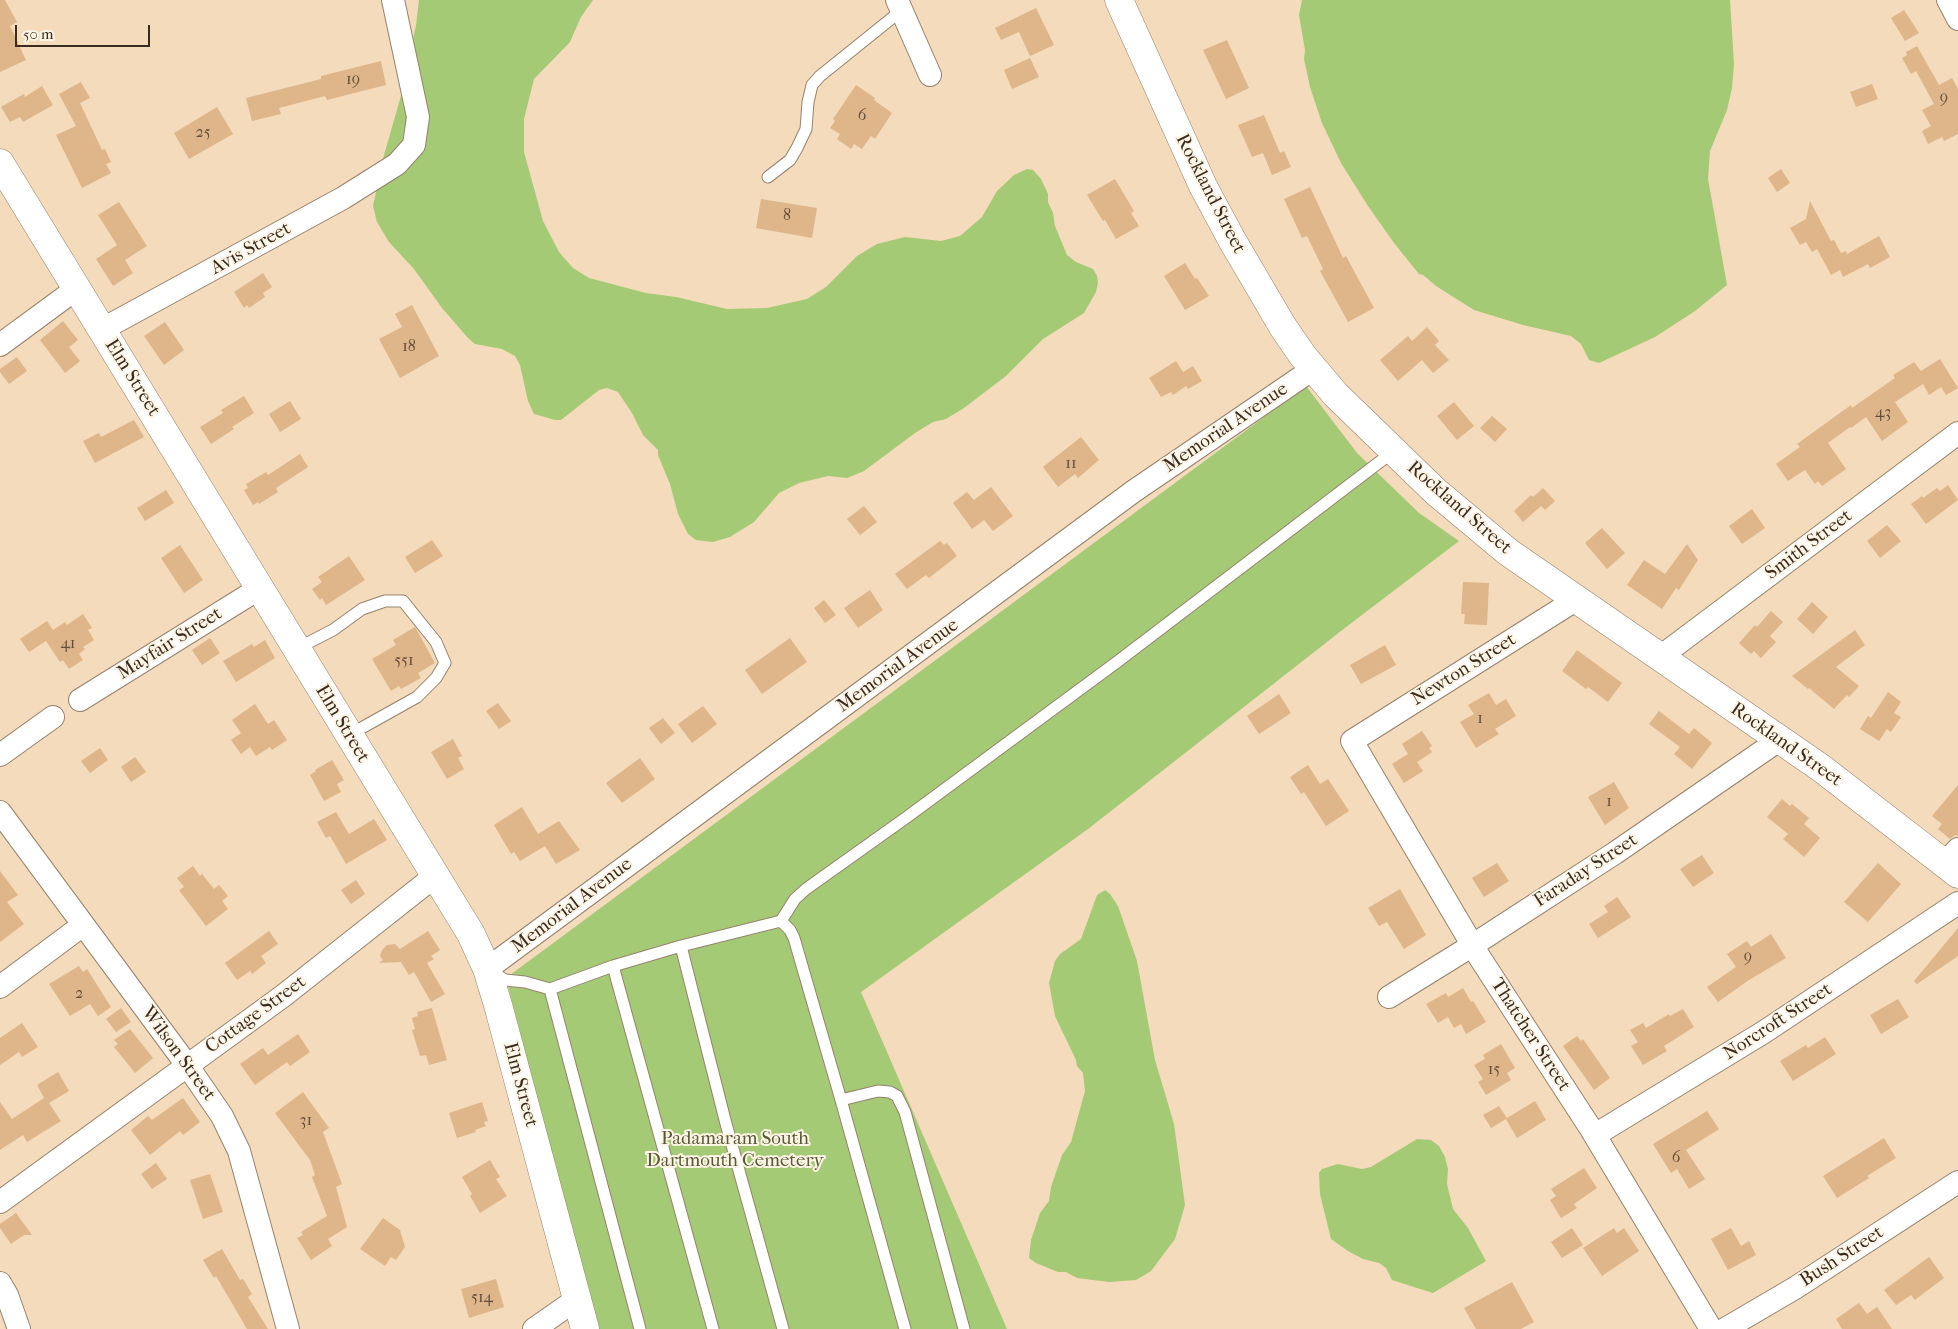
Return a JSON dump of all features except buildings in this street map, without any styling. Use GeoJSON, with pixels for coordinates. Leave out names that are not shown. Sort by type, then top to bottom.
{"type":"FeatureCollection","features":[{"type":"Feature","properties":{"kind":"street","name":"Avis Street"},"geometry":{"type":"LineString","coordinates":[[101,330],[343,198],[397,164],[414,145],[418,118],[393,0]]}},
{"type":"Feature","properties":{"kind":"street","name":"Rockland Street"},"geometry":{"type":"LineString","coordinates":[[1119,0],[1203,186],[1283,327],[1313,369],[1341,400],[1436,491],[1484,533],[1954,862]]}},
{"type":"Feature","properties":{"kind":"street"},"geometry":{"type":"LineString","coordinates":[[900,5],[930,75]]}},
{"type":"Feature","properties":{"kind":"street","name":"Elm Street"},"geometry":{"type":"LineString","coordinates":[[0,163],[471,934],[487,969],[585,1329]]}},
{"type":"Feature","properties":{"kind":"street"},"geometry":{"type":"LineString","coordinates":[[0,345],[76,288]]}},
{"type":"Feature","properties":{"kind":"street","name":"Memorial Avenue"},"geometry":{"type":"LineString","coordinates":[[487,969],[1134,491],[1313,369]]}},
{"type":"Feature","properties":{"kind":"street","name":"Smith Street"},"geometry":{"type":"LineString","coordinates":[[1660,657],[1958,433]]}},
{"type":"Feature","properties":{"kind":"street","name":"Mayfair Street"},"geometry":{"type":"LineString","coordinates":[[80,700],[260,588]]}},
{"type":"Feature","properties":{"kind":"street","name":"Newton Street"},"geometry":{"type":"LineString","coordinates":[[1352,740],[1577,599]]}},
{"type":"Feature","properties":{"kind":"street"},"geometry":{"type":"LineString","coordinates":[[0,755],[52,717]]}},
{"type":"Feature","properties":{"kind":"street","name":"Thatcher Street"},"geometry":{"type":"LineString","coordinates":[[1352,740],[1473,945],[1595,1135],[1711,1329]]}},
{"type":"Feature","properties":{"kind":"street","name":"Faraday Street"},"geometry":{"type":"LineString","coordinates":[[1389,997],[1615,853],[1779,740]]}},
{"type":"Feature","properties":{"kind":"street","name":"Wilson Street"},"geometry":{"type":"LineString","coordinates":[[0,812],[187,1065],[222,1116],[240,1151],[288,1329]]}},
{"type":"Feature","properties":{"kind":"street","name":"Cottage Street"},"geometry":{"type":"LineString","coordinates":[[0,1202],[283,996],[435,876]]}},
{"type":"Feature","properties":{"kind":"street","name":"Norcroft Street"},"geometry":{"type":"LineString","coordinates":[[1595,1135],[1764,1032],[1958,903]]}},
{"type":"Feature","properties":{"kind":"street"},"geometry":{"type":"LineString","coordinates":[[0,987],[83,924]]}},
{"type":"Feature","properties":{"kind":"street","name":"Bush Street"},"geometry":{"type":"LineString","coordinates":[[1726,1329],[1794,1288],[1958,1182]]}},
{"type":"Feature","properties":{"kind":"street"},"geometry":{"type":"LineString","coordinates":[[0,1283],[7,1295],[19,1329]]}},
{"type":"Feature","properties":{"kind":"street"},"geometry":{"type":"LineString","coordinates":[[534,1329],[577,1299]]}},
{"type":"Feature","properties":{"kind":"lane"},"geometry":{"type":"LineString","coordinates":[[768,177],[790,160],[797,148],[806,129],[808,102],[812,85],[900,5]]}},
{"type":"Feature","properties":{"kind":"lane"},"geometry":{"type":"LineString","coordinates":[[487,969],[505,980],[525,982],[550,989],[613,966],[681,946],[781,921],[795,899],[806,889],[907,817],[1132,650],[1394,451]]}},
{"type":"Feature","properties":{"kind":"lane"},"geometry":{"type":"LineString","coordinates":[[296,649],[333,630],[362,609],[385,601],[403,601],[436,642],[445,663],[436,678],[417,697],[349,735]]}},
{"type":"Feature","properties":{"kind":"lane"},"geometry":{"type":"LineString","coordinates":[[781,921],[790,930],[794,938],[905,1329]]}},
{"type":"Feature","properties":{"kind":"lane"},"geometry":{"type":"LineString","coordinates":[[681,946],[725,1120],[783,1329]]}},
{"type":"Feature","properties":{"kind":"lane"},"geometry":{"type":"LineString","coordinates":[[613,966],[712,1329]]}},
{"type":"Feature","properties":{"kind":"lane"},"geometry":{"type":"LineString","coordinates":[[550,989],[640,1329]]}},
{"type":"Feature","properties":{"kind":"lane"},"geometry":{"type":"LineString","coordinates":[[840,1100],[878,1091],[890,1092],[898,1096],[905,1112],[964,1329]]}},
{"type":"Feature","properties":{"kind":"green space"},"geometry":{"type":"Polygon","coordinates":[[[419,0],[593,0],[581,17],[570,42],[534,79],[524,119],[524,152],[543,221],[559,252],[573,268],[589,278],[646,293],[676,297],[727,309],[767,308],[807,299],[826,287],[857,256],[877,244],[905,237],[941,241],[960,236],[982,217],[997,191],[1014,175],[1027,169],[1033,170],[1041,179],[1048,194],[1048,202],[1053,213],[1055,226],[1067,255],[1076,262],[1093,269],[1097,276],[1096,292],[1084,313],[1043,339],[1006,376],[964,408],[946,419],[933,422],[915,433],[864,471],[847,478],[828,476],[799,483],[779,493],[754,522],[730,537],[713,542],[696,540],[688,534],[678,514],[658,450],[643,435],[632,413],[618,392],[607,388],[599,390],[561,420],[534,414],[528,401],[520,365],[515,356],[502,349],[475,344],[468,338],[442,308],[414,269],[389,242],[377,222],[373,206],[384,155],[405,82],[406,67],[416,26],[419,0]]]}},
{"type":"Feature","properties":{"kind":"green space"},"geometry":{"type":"Polygon","coordinates":[[[1302,0],[1730,0],[1734,64],[1732,88],[1727,110],[1710,151],[1708,179],[1727,285],[1695,311],[1655,337],[1599,363],[1589,360],[1581,344],[1571,336],[1523,325],[1474,310],[1436,286],[1419,274],[1368,206],[1341,163],[1322,123],[1310,87],[1304,59],[1305,50],[1299,15],[1302,0]]]}},
{"type":"Feature","properties":{"kind":"green space","name":"Padamaram South Dartmouth Cemetery"},"geometry":{"type":"Polygon","coordinates":[[[1306,386],[1357,453],[1419,513],[1459,541],[1088,829],[861,992],[1007,1329],[597,1329],[506,978],[1306,386]]]}},
{"type":"Feature","properties":{"kind":"green space"},"geometry":{"type":"Polygon","coordinates":[[[1105,890],[1118,906],[1137,961],[1155,1060],[1174,1124],[1185,1205],[1175,1239],[1151,1271],[1136,1280],[1109,1282],[1077,1278],[1066,1272],[1058,1272],[1036,1263],[1029,1258],[1031,1240],[1040,1213],[1049,1201],[1051,1187],[1062,1155],[1071,1142],[1085,1091],[1083,1073],[1077,1066],[1076,1060],[1055,1016],[1049,983],[1055,961],[1060,954],[1081,939],[1097,895],[1105,890]]]}},
{"type":"Feature","properties":{"kind":"green space"},"geometry":{"type":"Polygon","coordinates":[[[1417,1139],[1431,1140],[1439,1146],[1445,1157],[1448,1169],[1447,1184],[1453,1209],[1468,1228],[1486,1261],[1433,1293],[1392,1280],[1386,1268],[1379,1263],[1363,1259],[1331,1239],[1320,1194],[1319,1173],[1322,1169],[1338,1164],[1362,1169],[1371,1167],[1417,1139]]]}}]}
